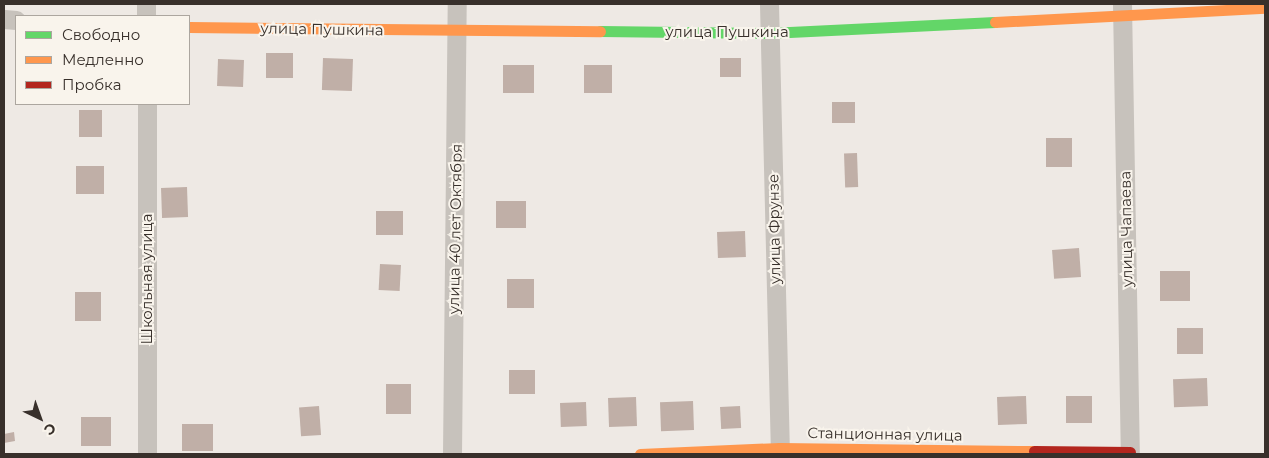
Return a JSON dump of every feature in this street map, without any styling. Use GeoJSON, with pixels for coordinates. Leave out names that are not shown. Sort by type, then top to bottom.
{"type":"FeatureCollection","features":[{"type":"Feature","properties":{"kind":"street","name":"улица 40 лет Октября"},"geometry":{"type":"LineString","coordinates":[[452,454],[457,4]]}},
{"type":"Feature","properties":{"kind":"street","name":"улица Фрунзе"},"geometry":{"type":"LineString","coordinates":[[769,4],[780,451]]}},
{"type":"Feature","properties":{"kind":"street","name":"улица Пушкина"},"geometry":{"type":"LineString","coordinates":[[190,27],[769,33],[1122,10],[1265,8]]}},
{"type":"Feature","properties":{"kind":"street","name":"улица Чапаева"},"geometry":{"type":"LineString","coordinates":[[1122,10],[1130,453]]}},
{"type":"Feature","properties":{"kind":"street","name":"Школьная улица"},"geometry":{"type":"LineString","coordinates":[[147,105],[147,454]]}},
{"type":"Feature","properties":{"kind":"street","name":"Станционная улица"},"geometry":{"type":"LineString","coordinates":[[640,454],[780,451],[1130,453]]}},
{"type":"Feature","properties":{"kind":"building"},"geometry":{"type":"Polygon","coordinates":[[[266,53],[293,53],[293,78],[266,78],[266,53]]]}},
{"type":"Feature","properties":{"kind":"building"},"geometry":{"type":"Polygon","coordinates":[[[323,58],[353,59],[352,91],[322,90],[323,58]]]}},
{"type":"Feature","properties":{"kind":"building"},"geometry":{"type":"Polygon","coordinates":[[[720,58],[741,58],[741,77],[720,77],[720,58]]]}},
{"type":"Feature","properties":{"kind":"building"},"geometry":{"type":"Polygon","coordinates":[[[218,59],[244,60],[243,87],[217,86],[218,59]]]}},
{"type":"Feature","properties":{"kind":"building"},"geometry":{"type":"Polygon","coordinates":[[[503,65],[534,65],[534,93],[503,93],[503,65]]]}},
{"type":"Feature","properties":{"kind":"building"},"geometry":{"type":"Polygon","coordinates":[[[584,65],[612,65],[612,93],[584,93],[584,65]]]}},
{"type":"Feature","properties":{"kind":"building"},"geometry":{"type":"Polygon","coordinates":[[[832,102],[855,102],[855,123],[832,123],[832,102]]]}},
{"type":"Feature","properties":{"kind":"building"},"geometry":{"type":"Polygon","coordinates":[[[79,110],[102,110],[102,137],[79,137],[79,110]]]}},
{"type":"Feature","properties":{"kind":"building"},"geometry":{"type":"Polygon","coordinates":[[[1046,138],[1072,138],[1072,167],[1046,167],[1046,138]]]}},
{"type":"Feature","properties":{"kind":"building"},"geometry":{"type":"Polygon","coordinates":[[[844,153],[857,153],[858,187],[845,187],[844,153]]]}},
{"type":"Feature","properties":{"kind":"building"},"geometry":{"type":"Polygon","coordinates":[[[76,166],[104,166],[104,194],[76,194],[76,166]]]}},
{"type":"Feature","properties":{"kind":"building"},"geometry":{"type":"Polygon","coordinates":[[[187,187],[188,217],[162,218],[161,188],[187,187]]]}},
{"type":"Feature","properties":{"kind":"building"},"geometry":{"type":"Polygon","coordinates":[[[496,201],[526,201],[526,228],[496,228],[496,201]]]}},
{"type":"Feature","properties":{"kind":"building"},"geometry":{"type":"Polygon","coordinates":[[[376,211],[403,211],[403,235],[376,235],[376,211]]]}},
{"type":"Feature","properties":{"kind":"building"},"geometry":{"type":"Polygon","coordinates":[[[745,231],[746,257],[718,258],[717,232],[745,231]]]}},
{"type":"Feature","properties":{"kind":"building"},"geometry":{"type":"Polygon","coordinates":[[[1079,248],[1081,277],[1054,279],[1052,250],[1079,248]]]}},
{"type":"Feature","properties":{"kind":"building"},"geometry":{"type":"Polygon","coordinates":[[[380,264],[401,265],[400,291],[379,290],[380,264]]]}},
{"type":"Feature","properties":{"kind":"building"},"geometry":{"type":"Polygon","coordinates":[[[1160,271],[1190,271],[1190,301],[1160,301],[1160,271]]]}},
{"type":"Feature","properties":{"kind":"building"},"geometry":{"type":"Polygon","coordinates":[[[507,279],[534,279],[534,308],[507,308],[507,279]]]}},
{"type":"Feature","properties":{"kind":"building"},"geometry":{"type":"Polygon","coordinates":[[[75,292],[101,292],[101,321],[75,321],[75,292]]]}},
{"type":"Feature","properties":{"kind":"building"},"geometry":{"type":"Polygon","coordinates":[[[1177,328],[1203,328],[1203,354],[1177,354],[1177,328]]]}},
{"type":"Feature","properties":{"kind":"building"},"geometry":{"type":"Polygon","coordinates":[[[509,370],[535,370],[535,394],[509,394],[509,370]]]}},
{"type":"Feature","properties":{"kind":"building"},"geometry":{"type":"Polygon","coordinates":[[[1207,378],[1208,406],[1174,407],[1173,379],[1207,378]]]}},
{"type":"Feature","properties":{"kind":"building"},"geometry":{"type":"Polygon","coordinates":[[[386,384],[411,384],[411,414],[386,414],[386,384]]]}},
{"type":"Feature","properties":{"kind":"building"},"geometry":{"type":"Polygon","coordinates":[[[1026,396],[1027,424],[998,425],[997,397],[1026,396]]]}},
{"type":"Feature","properties":{"kind":"building"},"geometry":{"type":"Polygon","coordinates":[[[1066,396],[1092,396],[1092,423],[1066,423],[1066,396]]]}},
{"type":"Feature","properties":{"kind":"building"},"geometry":{"type":"Polygon","coordinates":[[[636,397],[637,426],[609,427],[608,398],[636,397]]]}},
{"type":"Feature","properties":{"kind":"building"},"geometry":{"type":"Polygon","coordinates":[[[693,401],[694,430],[661,431],[660,402],[693,401]]]}},
{"type":"Feature","properties":{"kind":"building"},"geometry":{"type":"Polygon","coordinates":[[[586,402],[587,426],[561,427],[560,403],[586,402]]]}},
{"type":"Feature","properties":{"kind":"building"},"geometry":{"type":"Polygon","coordinates":[[[319,406],[321,435],[301,436],[299,407],[319,406]]]}},
{"type":"Feature","properties":{"kind":"building"},"geometry":{"type":"Polygon","coordinates":[[[740,406],[741,428],[721,429],[720,407],[740,406]]]}},
{"type":"Feature","properties":{"kind":"building"},"geometry":{"type":"Polygon","coordinates":[[[81,417],[111,417],[111,446],[81,446],[81,417]]]}},
{"type":"Feature","properties":{"kind":"building"},"geometry":{"type":"Polygon","coordinates":[[[182,424],[213,424],[213,451],[182,451],[182,424]]]}},
{"type":"Feature","properties":{"kind":"building"},"geometry":{"type":"Polygon","coordinates":[[[14,432],[15,441],[4,443],[4,434],[14,432]]]}},
{"type":"Feature","properties":{"kind":"traffic: fast"},"geometry":{"type":"LineString","coordinates":[[600,31],[769,33],[995,22]]}},
{"type":"Feature","properties":{"kind":"traffic: slow"},"geometry":{"type":"LineString","coordinates":[[995,22],[1265,8]]}},
{"type":"Feature","properties":{"kind":"traffic: slow"},"geometry":{"type":"LineString","coordinates":[[190,27],[600,31]]}},
{"type":"Feature","properties":{"kind":"traffic: slow"},"geometry":{"type":"LineString","coordinates":[[640,454],[780,448],[1034,451]]}},
{"type":"Feature","properties":{"kind":"traffic: jam"},"geometry":{"type":"LineString","coordinates":[[1034,451],[1130,452]]}}]}
